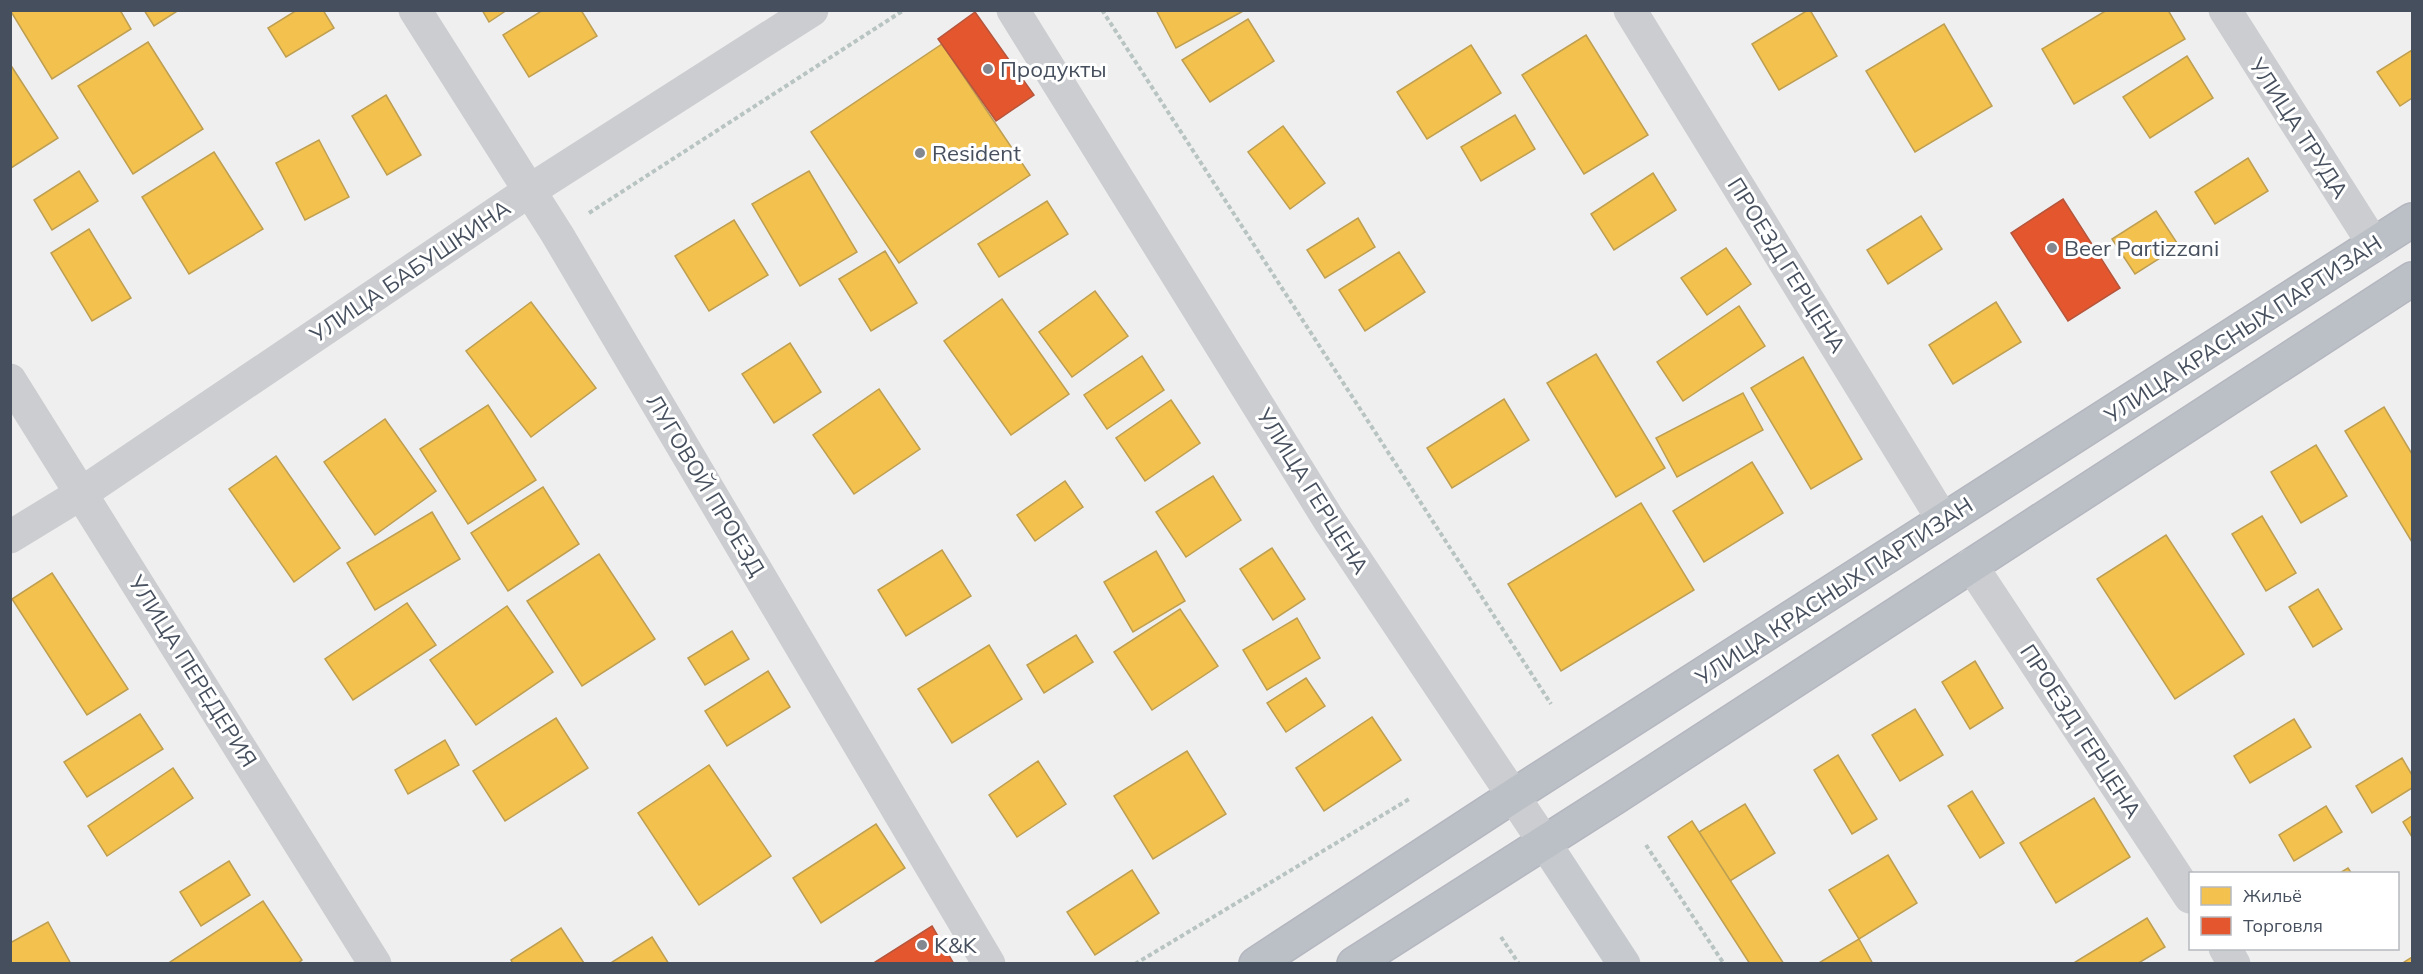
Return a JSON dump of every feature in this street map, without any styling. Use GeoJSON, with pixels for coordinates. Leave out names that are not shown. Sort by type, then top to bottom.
{"type":"FeatureCollection","features":[{"type":"Feature","properties":{"kind":"highway","name":"УЛИЦА КРАСНЫХ ПАРТИЗАН"},"geometry":{"type":"LineString","coordinates":[[1256,963],[2412,220]]}},
{"type":"Feature","properties":{"kind":"highway"},"geometry":{"type":"LineString","coordinates":[[1354,963],[1544,843],[1971,565],[2409,289]]}},
{"type":"Feature","properties":{"kind":"main road","name":"УЛИЦА ГЕРЦЕНА"},"geometry":{"type":"LineString","coordinates":[[1544,843],[1624,963]]}},
{"type":"Feature","properties":{"kind":"street","name":"ЛУГОВОЙ ПРОЕЗД"},"geometry":{"type":"LineString","coordinates":[[415,10],[557,234],[989,963]]}},
{"type":"Feature","properties":{"kind":"street","name":"УЛИЦА БАБУШКИНА"},"geometry":{"type":"LineString","coordinates":[[10,537],[82,493],[529,190],[812,10]]}},
{"type":"Feature","properties":{"kind":"street","name":"УЛИЦА ГЕРЦЕНА"},"geometry":{"type":"LineString","coordinates":[[1014,10],[1329,520],[1544,843]]}},
{"type":"Feature","properties":{"kind":"street","name":"ПРОЕЗД ГЕРЦЕНА"},"geometry":{"type":"LineString","coordinates":[[1630,10],[1943,520]]}},
{"type":"Feature","properties":{"kind":"street","name":"УЛИЦА ТРУДА"},"geometry":{"type":"LineString","coordinates":[[2225,10],[2374,245]]}},
{"type":"Feature","properties":{"kind":"street","name":"УЛИЦА ПЕРЕДЕРИЯ"},"geometry":{"type":"LineString","coordinates":[[10,380],[375,963]]}},
{"type":"Feature","properties":{"kind":"street","name":"ПРОЕЗД ГЕРЦЕНА"},"geometry":{"type":"LineString","coordinates":[[1971,565],[2189,895]]}},
{"type":"Feature","properties":{"kind":"street"},"geometry":{"type":"LineString","coordinates":[[2225,950],[2234,963]]}},
{"type":"Feature","properties":{"kind":"path"},"geometry":{"type":"LineString","coordinates":[[557,234],[904,10]]}},
{"type":"Feature","properties":{"kind":"path"},"geometry":{"type":"LineString","coordinates":[[1102,10],[1551,704]]}},
{"type":"Feature","properties":{"kind":"path"},"geometry":{"type":"LineString","coordinates":[[1135,963],[1411,798]]}},
{"type":"Feature","properties":{"kind":"path"},"geometry":{"type":"LineString","coordinates":[[1646,845],[1724,963]]}},
{"type":"Feature","properties":{"kind":"path"},"geometry":{"type":"LineString","coordinates":[[1501,937],[1519,963]]}},
{"type":"Feature","properties":{"kind":"building: Жильё"},"geometry":{"type":"Polygon","coordinates":[[[10,10],[120,10],[131,29],[52,79],[10,10]]]}},
{"type":"Feature","properties":{"kind":"building: Жильё"},"geometry":{"type":"Polygon","coordinates":[[[144,10],[179,10],[154,26],[144,10]]]}},
{"type":"Feature","properties":{"kind":"building: Жильё"},"geometry":{"type":"Polygon","coordinates":[[[297,10],[323,10],[334,28],[286,57],[268,28],[297,10]]]}},
{"type":"Feature","properties":{"kind":"building: Жильё"},"geometry":{"type":"Polygon","coordinates":[[[482,10],[507,10],[489,22],[482,10]]]}},
{"type":"Feature","properties":{"kind":"building: Жильё"},"geometry":{"type":"Polygon","coordinates":[[[543,10],[581,10],[597,36],[529,77],[503,35],[543,10]]]}},
{"type":"Feature","properties":{"kind":"building: Жильё"},"geometry":{"type":"Polygon","coordinates":[[[1156,10],[1245,10],[1176,48],[1156,10]]]}},
{"type":"Feature","properties":{"kind":"building: Жильё"},"geometry":{"type":"Polygon","coordinates":[[[1808,10],[1837,56],[1779,90],[1752,44],[1808,10]]]}},
{"type":"Feature","properties":{"kind":"building: Жильё"},"geometry":{"type":"Polygon","coordinates":[[[2107,10],[2168,10],[2185,39],[2074,104],[2042,49],[2107,10]]]}},
{"type":"Feature","properties":{"kind":"building: Жильё"},"geometry":{"type":"Polygon","coordinates":[[[1248,19],[1274,61],[1210,102],[1182,60],[1248,19]]]}},
{"type":"Feature","properties":{"kind":"building: Жильё"},"geometry":{"type":"Polygon","coordinates":[[[1944,24],[1992,106],[1915,152],[1866,71],[1944,24]]]}},
{"type":"Feature","properties":{"kind":"building: Жильё"},"geometry":{"type":"Polygon","coordinates":[[[1586,35],[1648,135],[1584,174],[1522,75],[1586,35]]]}},
{"type":"Feature","properties":{"kind":"building: Жильё"},"geometry":{"type":"Polygon","coordinates":[[[148,42],[203,129],[133,174],[78,86],[148,42]]]}},
{"type":"Feature","properties":{"kind":"building: Жильё","name":"Resident"},"geometry":{"type":"Polygon","coordinates":[[[942,44],[1030,175],[899,263],[811,132],[942,44]]]}},
{"type":"Feature","properties":{"kind":"building: Жильё"},"geometry":{"type":"Polygon","coordinates":[[[1471,45],[1501,93],[1427,139],[1397,92],[1471,45]]]}},
{"type":"Feature","properties":{"kind":"building: Жильё"},"geometry":{"type":"Polygon","coordinates":[[[2412,50],[2412,98],[2400,106],[2377,72],[2412,50]]]}},
{"type":"Feature","properties":{"kind":"building: Жильё"},"geometry":{"type":"Polygon","coordinates":[[[2187,56],[2213,98],[2150,138],[2123,97],[2187,56]]]}},
{"type":"Feature","properties":{"kind":"building: Жильё"},"geometry":{"type":"Polygon","coordinates":[[[10,64],[58,138],[11,168],[10,167],[10,64]]]}},
{"type":"Feature","properties":{"kind":"building: Жильё"},"geometry":{"type":"Polygon","coordinates":[[[386,95],[421,155],[387,175],[352,116],[386,95]]]}},
{"type":"Feature","properties":{"kind":"building: Жильё"},"geometry":{"type":"Polygon","coordinates":[[[1515,115],[1535,149],[1481,181],[1461,147],[1515,115]]]}},
{"type":"Feature","properties":{"kind":"building: Жильё"},"geometry":{"type":"Polygon","coordinates":[[[1283,126],[1325,183],[1290,209],[1248,152],[1283,126]]]}},
{"type":"Feature","properties":{"kind":"building: Жильё"},"geometry":{"type":"Polygon","coordinates":[[[319,140],[349,197],[305,220],[276,163],[319,140]]]}},
{"type":"Feature","properties":{"kind":"building: Жильё"},"geometry":{"type":"Polygon","coordinates":[[[214,152],[263,229],[189,274],[142,197],[214,152]]]}},
{"type":"Feature","properties":{"kind":"building: Жильё"},"geometry":{"type":"Polygon","coordinates":[[[2248,158],[2268,191],[2215,224],[2195,192],[2248,158]]]}},
{"type":"Feature","properties":{"kind":"building: Жильё"},"geometry":{"type":"Polygon","coordinates":[[[79,171],[98,201],[52,230],[34,200],[79,171]]]}},
{"type":"Feature","properties":{"kind":"building: Жильё"},"geometry":{"type":"Polygon","coordinates":[[[809,171],[857,252],[800,286],[752,204],[809,171]]]}},
{"type":"Feature","properties":{"kind":"building: Жильё"},"geometry":{"type":"Polygon","coordinates":[[[1653,173],[1676,210],[1614,250],[1591,214],[1653,173]]]}},
{"type":"Feature","properties":{"kind":"building: Жильё"},"geometry":{"type":"Polygon","coordinates":[[[1047,201],[1068,234],[999,277],[978,244],[1047,201]]]}},
{"type":"Feature","properties":{"kind":"building: Жильё"},"geometry":{"type":"Polygon","coordinates":[[[2156,211],[2179,246],[2135,274],[2112,239],[2156,211]]]}},
{"type":"Feature","properties":{"kind":"building: Жильё"},"geometry":{"type":"Polygon","coordinates":[[[1921,216],[1942,249],[1888,284],[1867,250],[1921,216]]]}},
{"type":"Feature","properties":{"kind":"building: Жильё"},"geometry":{"type":"Polygon","coordinates":[[[1358,218],[1375,247],[1325,278],[1307,250],[1358,218]]]}},
{"type":"Feature","properties":{"kind":"building: Жильё"},"geometry":{"type":"Polygon","coordinates":[[[734,220],[768,275],[709,311],[675,256],[734,220]]]}},
{"type":"Feature","properties":{"kind":"building: Жильё"},"geometry":{"type":"Polygon","coordinates":[[[89,229],[131,298],[92,321],[51,253],[89,229]]]}},
{"type":"Feature","properties":{"kind":"building: Жильё"},"geometry":{"type":"Polygon","coordinates":[[[1726,248],[1751,284],[1707,315],[1681,278],[1726,248]]]}},
{"type":"Feature","properties":{"kind":"building: Жильё"},"geometry":{"type":"Polygon","coordinates":[[[885,251],[917,303],[871,331],[839,279],[885,251]]]}},
{"type":"Feature","properties":{"kind":"building: Жильё"},"geometry":{"type":"Polygon","coordinates":[[[1399,252],[1425,292],[1365,331],[1339,290],[1399,252]]]}},
{"type":"Feature","properties":{"kind":"building: Жильё"},"geometry":{"type":"Polygon","coordinates":[[[1095,291],[1128,336],[1072,377],[1039,332],[1095,291]]]}},
{"type":"Feature","properties":{"kind":"building: Жильё"},"geometry":{"type":"Polygon","coordinates":[[[1002,299],[1069,394],[1011,435],[944,341],[1002,299]]]}},
{"type":"Feature","properties":{"kind":"building: Жильё"},"geometry":{"type":"Polygon","coordinates":[[[531,302],[596,388],[531,437],[466,351],[531,302]]]}},
{"type":"Feature","properties":{"kind":"building: Жильё"},"geometry":{"type":"Polygon","coordinates":[[[1996,302],[2021,342],[1953,384],[1929,345],[1996,302]]]}},
{"type":"Feature","properties":{"kind":"building: Жильё"},"geometry":{"type":"Polygon","coordinates":[[[1739,306],[1765,346],[1683,401],[1657,362],[1739,306]]]}},
{"type":"Feature","properties":{"kind":"building: Жильё"},"geometry":{"type":"Polygon","coordinates":[[[790,343],[821,392],[774,423],[742,374],[790,343]]]}},
{"type":"Feature","properties":{"kind":"building: Жильё"},"geometry":{"type":"Polygon","coordinates":[[[1596,354],[1665,468],[1616,497],[1547,383],[1596,354]]]}},
{"type":"Feature","properties":{"kind":"building: Жильё"},"geometry":{"type":"Polygon","coordinates":[[[1142,356],[1164,390],[1107,429],[1084,395],[1142,356]]]}},
{"type":"Feature","properties":{"kind":"building: Жильё"},"geometry":{"type":"Polygon","coordinates":[[[1803,357],[1862,459],[1811,489],[1751,388],[1803,357]]]}},
{"type":"Feature","properties":{"kind":"building: Жильё"},"geometry":{"type":"Polygon","coordinates":[[[879,389],[920,449],[854,494],[813,435],[879,389]]]}},
{"type":"Feature","properties":{"kind":"building: Жильё"},"geometry":{"type":"Polygon","coordinates":[[[1743,393],[1763,430],[1677,477],[1656,438],[1743,393]]]}},
{"type":"Feature","properties":{"kind":"building: Жильё"},"geometry":{"type":"Polygon","coordinates":[[[1504,399],[1529,440],[1452,488],[1427,448],[1504,399]]]}},
{"type":"Feature","properties":{"kind":"building: Жильё"},"geometry":{"type":"Polygon","coordinates":[[[1171,400],[1200,443],[1145,481],[1116,438],[1171,400]]]}},
{"type":"Feature","properties":{"kind":"building: Жильё"},"geometry":{"type":"Polygon","coordinates":[[[488,405],[536,480],[468,524],[420,449],[488,405]]]}},
{"type":"Feature","properties":{"kind":"building: Жильё"},"geometry":{"type":"Polygon","coordinates":[[[2384,407],[2412,454],[2412,542],[2345,431],[2384,407]]]}},
{"type":"Feature","properties":{"kind":"building: Жильё"},"geometry":{"type":"Polygon","coordinates":[[[385,419],[436,491],[375,535],[324,462],[385,419]]]}},
{"type":"Feature","properties":{"kind":"building: Жильё"},"geometry":{"type":"Polygon","coordinates":[[[2316,445],[2347,496],[2301,523],[2271,472],[2316,445]]]}},
{"type":"Feature","properties":{"kind":"building: Жильё"},"geometry":{"type":"Polygon","coordinates":[[[276,456],[340,548],[294,582],[229,489],[276,456]]]}},
{"type":"Feature","properties":{"kind":"building: Жильё"},"geometry":{"type":"Polygon","coordinates":[[[1752,462],[1783,513],[1704,562],[1673,511],[1752,462]]]}},
{"type":"Feature","properties":{"kind":"building: Жильё"},"geometry":{"type":"Polygon","coordinates":[[[1213,476],[1241,520],[1186,557],[1156,512],[1213,476]]]}},
{"type":"Feature","properties":{"kind":"building: Жильё"},"geometry":{"type":"Polygon","coordinates":[[[1065,481],[1083,507],[1035,541],[1017,515],[1065,481]]]}},
{"type":"Feature","properties":{"kind":"building: Жильё"},"geometry":{"type":"Polygon","coordinates":[[[543,487],[579,544],[508,591],[471,533],[543,487]]]}},
{"type":"Feature","properties":{"kind":"building: Жильё"},"geometry":{"type":"Polygon","coordinates":[[[1641,503],[1694,590],[1561,671],[1508,584],[1641,503]]]}},
{"type":"Feature","properties":{"kind":"building: Жильё"},"geometry":{"type":"Polygon","coordinates":[[[432,512],[460,559],[375,610],[347,563],[432,512]]]}},
{"type":"Feature","properties":{"kind":"building: Жильё"},"geometry":{"type":"Polygon","coordinates":[[[2262,516],[2296,573],[2266,591],[2232,534],[2262,516]]]}},
{"type":"Feature","properties":{"kind":"building: Жильё"},"geometry":{"type":"Polygon","coordinates":[[[2166,535],[2244,654],[2175,699],[2097,579],[2166,535]]]}},
{"type":"Feature","properties":{"kind":"building: Жильё"},"geometry":{"type":"Polygon","coordinates":[[[1272,548],[1305,599],[1273,620],[1240,569],[1272,548]]]}},
{"type":"Feature","properties":{"kind":"building: Жильё"},"geometry":{"type":"Polygon","coordinates":[[[942,550],[971,596],[906,636],[878,590],[942,550]]]}},
{"type":"Feature","properties":{"kind":"building: Жильё"},"geometry":{"type":"Polygon","coordinates":[[[1156,551],[1185,601],[1133,632],[1104,582],[1156,551]]]}},
{"type":"Feature","properties":{"kind":"building: Жильё"},"geometry":{"type":"Polygon","coordinates":[[[599,554],[655,639],[582,686],[527,601],[599,554]]]}},
{"type":"Feature","properties":{"kind":"building: Жильё"},"geometry":{"type":"Polygon","coordinates":[[[52,573],[128,689],[87,715],[12,599],[52,573]]]}},
{"type":"Feature","properties":{"kind":"building: Жильё"},"geometry":{"type":"Polygon","coordinates":[[[2318,589],[2342,629],[2313,647],[2289,607],[2318,589]]]}},
{"type":"Feature","properties":{"kind":"building: Жильё"},"geometry":{"type":"Polygon","coordinates":[[[407,603],[436,645],[353,700],[325,659],[407,603]]]}},
{"type":"Feature","properties":{"kind":"building: Жильё"},"geometry":{"type":"Polygon","coordinates":[[[507,606],[553,672],[476,725],[430,660],[507,606]]]}},
{"type":"Feature","properties":{"kind":"building: Жильё"},"geometry":{"type":"Polygon","coordinates":[[[1180,609],[1218,666],[1152,710],[1114,652],[1180,609]]]}},
{"type":"Feature","properties":{"kind":"building: Жильё"},"geometry":{"type":"Polygon","coordinates":[[[1297,618],[1320,658],[1267,690],[1243,650],[1297,618]]]}},
{"type":"Feature","properties":{"kind":"building: Жильё"},"geometry":{"type":"Polygon","coordinates":[[[732,631],[749,659],[705,685],[688,658],[732,631]]]}},
{"type":"Feature","properties":{"kind":"building: Жильё"},"geometry":{"type":"Polygon","coordinates":[[[1076,635],[1093,662],[1044,693],[1027,665],[1076,635]]]}},
{"type":"Feature","properties":{"kind":"building: Жильё"},"geometry":{"type":"Polygon","coordinates":[[[989,645],[1022,699],[952,743],[918,689],[989,645]]]}},
{"type":"Feature","properties":{"kind":"building: Жильё"},"geometry":{"type":"Polygon","coordinates":[[[1975,661],[2003,708],[1970,729],[1942,682],[1975,661]]]}},
{"type":"Feature","properties":{"kind":"building: Жильё"},"geometry":{"type":"Polygon","coordinates":[[[768,671],[790,707],[727,746],[705,711],[768,671]]]}},
{"type":"Feature","properties":{"kind":"building: Жильё"},"geometry":{"type":"Polygon","coordinates":[[[1306,678],[1325,706],[1286,732],[1267,703],[1306,678]]]}},
{"type":"Feature","properties":{"kind":"building: Жильё"},"geometry":{"type":"Polygon","coordinates":[[[1915,709],[1943,755],[1900,781],[1872,735],[1915,709]]]}},
{"type":"Feature","properties":{"kind":"building: Жильё"},"geometry":{"type":"Polygon","coordinates":[[[140,714],[163,749],[87,797],[64,762],[140,714]]]}},
{"type":"Feature","properties":{"kind":"building: Жильё"},"geometry":{"type":"Polygon","coordinates":[[[1372,717],[1401,760],[1324,811],[1296,768],[1372,717]]]}},
{"type":"Feature","properties":{"kind":"building: Жильё"},"geometry":{"type":"Polygon","coordinates":[[[556,718],[588,768],[505,821],[473,771],[556,718]]]}},
{"type":"Feature","properties":{"kind":"building: Жильё"},"geometry":{"type":"Polygon","coordinates":[[[2294,719],[2311,747],[2250,783],[2234,756],[2294,719]]]}},
{"type":"Feature","properties":{"kind":"building: Жильё"},"geometry":{"type":"Polygon","coordinates":[[[445,740],[459,765],[408,794],[395,770],[445,740]]]}},
{"type":"Feature","properties":{"kind":"building: Жильё"},"geometry":{"type":"Polygon","coordinates":[[[1187,751],[1226,814],[1153,859],[1114,796],[1187,751]]]}},
{"type":"Feature","properties":{"kind":"building: Жильё"},"geometry":{"type":"Polygon","coordinates":[[[1838,755],[1877,819],[1852,834],[1814,770],[1838,755]]]}},
{"type":"Feature","properties":{"kind":"building: Жильё"},"geometry":{"type":"Polygon","coordinates":[[[2402,758],[2412,775],[2412,788],[2372,813],[2356,786],[2402,758]]]}},
{"type":"Feature","properties":{"kind":"building: Жильё"},"geometry":{"type":"Polygon","coordinates":[[[1038,761],[1066,804],[1017,837],[989,795],[1038,761]]]}},
{"type":"Feature","properties":{"kind":"building: Жильё"},"geometry":{"type":"Polygon","coordinates":[[[709,765],[771,856],[699,905],[638,813],[709,765]]]}},
{"type":"Feature","properties":{"kind":"building: Жильё"},"geometry":{"type":"Polygon","coordinates":[[[173,768],[193,798],[107,856],[88,826],[173,768]]]}},
{"type":"Feature","properties":{"kind":"building: Жильё"},"geometry":{"type":"Polygon","coordinates":[[[1972,791],[2004,843],[1980,858],[1948,806],[1972,791]]]}},
{"type":"Feature","properties":{"kind":"building: Жильё"},"geometry":{"type":"Polygon","coordinates":[[[2094,798],[2130,857],[2056,903],[2020,843],[2094,798]]]}},
{"type":"Feature","properties":{"kind":"building: Жильё"},"geometry":{"type":"Polygon","coordinates":[[[1745,804],[1775,853],[1730,881],[1699,832],[1745,804]]]}},
{"type":"Feature","properties":{"kind":"building: Жильё"},"geometry":{"type":"Polygon","coordinates":[[[2326,806],[2342,832],[2294,861],[2279,835],[2326,806]]]}},
{"type":"Feature","properties":{"kind":"building: Жильё"},"geometry":{"type":"Polygon","coordinates":[[[2412,816],[2412,837],[2403,822],[2412,816]]]}},
{"type":"Feature","properties":{"kind":"building: Жильё"},"geometry":{"type":"Polygon","coordinates":[[[1692,821],[1784,964],[1750,964],[1668,837],[1692,821]]]}},
{"type":"Feature","properties":{"kind":"building: Жильё"},"geometry":{"type":"Polygon","coordinates":[[[876,824],[905,868],[821,923],[793,878],[876,824]]]}},
{"type":"Feature","properties":{"kind":"building: Жильё"},"geometry":{"type":"Polygon","coordinates":[[[1888,855],[1917,903],[1859,939],[1829,890],[1888,855]]]}},
{"type":"Feature","properties":{"kind":"building: Жильё"},"geometry":{"type":"Polygon","coordinates":[[[229,861],[250,895],[201,926],[180,892],[229,861]]]}},
{"type":"Feature","properties":{"kind":"building: Жильё"},"geometry":{"type":"Polygon","coordinates":[[[1132,870],[1159,913],[1095,955],[1067,912],[1132,870]]]}},
{"type":"Feature","properties":{"kind":"building: Жильё"},"geometry":{"type":"Polygon","coordinates":[[[263,901],[302,960],[297,964],[167,964],[263,901]]]}},
{"type":"Feature","properties":{"kind":"building: Жильё"},"geometry":{"type":"Polygon","coordinates":[[[2147,918],[2165,947],[2137,964],[2072,964],[2147,918]]]}},
{"type":"Feature","properties":{"kind":"building: Жильё"},"geometry":{"type":"Polygon","coordinates":[[[48,922],[71,964],[10,964],[10,943],[48,922]]]}},
{"type":"Feature","properties":{"kind":"building: Жильё"},"geometry":{"type":"Polygon","coordinates":[[[561,928],[584,963],[513,964],[511,960],[561,928]]]}},
{"type":"Feature","properties":{"kind":"building: Жильё"},"geometry":{"type":"Polygon","coordinates":[[[652,937],[669,964],[609,964],[652,937]]]}},
{"type":"Feature","properties":{"kind":"building: Жильё"},"geometry":{"type":"Polygon","coordinates":[[[1859,939],[1873,964],[1817,964],[1859,939]]]}},
{"type":"Feature","properties":{"kind":"building: Жильё"},"geometry":{"type":"Polygon","coordinates":[[[2412,957],[2412,964],[2401,964],[2412,957]]]}},
{"type":"Feature","properties":{"kind":"building: Торговля","name":"Продукты"},"geometry":{"type":"Polygon","coordinates":[[[975,12],[1034,95],[996,121],[938,39],[975,12]]]}},
{"type":"Feature","properties":{"kind":"building: Торговля"},"geometry":{"type":"Polygon","coordinates":[[[2063,199],[2120,288],[2068,321],[2011,233],[2063,199]]]}},
{"type":"Feature","properties":{"kind":"building: Торговля","name":"K&K"},"geometry":{"type":"Polygon","coordinates":[[[932,926],[954,964],[872,964],[932,926]]]}},
{"type":"Feature","properties":{"kind":"place","name":"Продукты"},"geometry":{"type":"Point","coordinates":[988,69]}},
{"type":"Feature","properties":{"kind":"place","name":"Resident"},"geometry":{"type":"Point","coordinates":[920,153]}},
{"type":"Feature","properties":{"kind":"place","name":"Beer Partizzani"},"geometry":{"type":"Point","coordinates":[2052,248]}},
{"type":"Feature","properties":{"kind":"place","name":"K&K"},"geometry":{"type":"Point","coordinates":[922,945]}}]}
